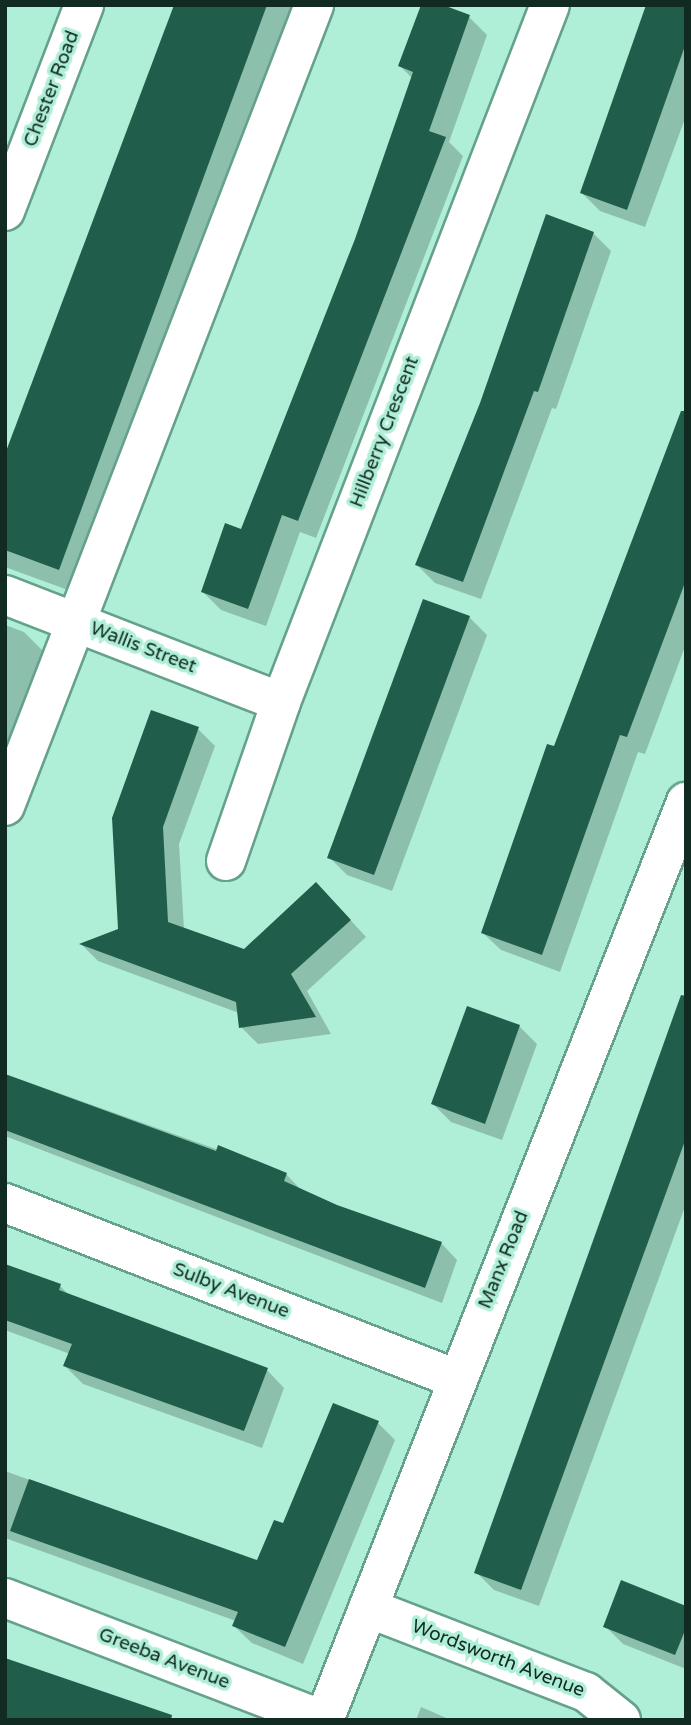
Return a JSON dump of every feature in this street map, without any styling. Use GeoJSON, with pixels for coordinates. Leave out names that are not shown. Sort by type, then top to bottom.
{"type":"FeatureCollection","features":[{"type":"Feature","properties":{"kind":"main road","name":"Chester Road"},"geometry":{"type":"LineString","coordinates":[[5,212],[84,5]]}},
{"type":"Feature","properties":{"kind":"main road"},"geometry":{"type":"LineString","coordinates":[[5,806],[314,5]]}},
{"type":"Feature","properties":{"kind":"main road","name":"Hillberry Crescent"},"geometry":{"type":"LineString","coordinates":[[226,861],[281,702],[550,5]]}},
{"type":"Feature","properties":{"kind":"main road","name":"Wallis Street"},"geometry":{"type":"LineString","coordinates":[[5,595],[281,702]]}},
{"type":"Feature","properties":{"kind":"main road","name":"Manx Road"},"geometry":{"type":"LineString","coordinates":[[323,1720],[686,802]]}},
{"type":"Feature","properties":{"kind":"main road","name":"Sulby Avenue"},"geometry":{"type":"LineString","coordinates":[[5,1203],[456,1379]]}},
{"type":"Feature","properties":{"kind":"main road","name":"Greeba Avenue"},"geometry":{"type":"LineString","coordinates":[[5,1598],[323,1720]]}},
{"type":"Feature","properties":{"kind":"main road","name":"Wordsworth Avenue"},"geometry":{"type":"LineString","coordinates":[[368,1608],[586,1692],[621,1720]]}},
{"type":"Feature","properties":{"kind":"building"},"geometry":{"type":"Polygon","coordinates":[[[174,5],[267,5],[59,570],[5,550],[5,454],[174,5]]]}},
{"type":"Feature","properties":{"kind":"building"},"geometry":{"type":"Polygon","coordinates":[[[421,5],[443,5],[470,15],[429,131],[446,137],[298,521],[282,515],[248,609],[201,592],[225,523],[241,529],[355,239],[413,72],[398,66],[421,5]]]}},
{"type":"Feature","properties":{"kind":"building"},"geometry":{"type":"Polygon","coordinates":[[[646,5],[686,5],[686,43],[627,210],[580,193],[646,5]]]}},
{"type":"Feature","properties":{"kind":"building"},"geometry":{"type":"Polygon","coordinates":[[[546,214],[594,232],[538,392],[534,391],[463,582],[415,565],[480,403],[546,214]]]}},
{"type":"Feature","properties":{"kind":"building"},"geometry":{"type":"Polygon","coordinates":[[[681,411],[686,411],[686,580],[627,737],[620,735],[542,955],[481,933],[547,744],[554,746],[681,411]]]}},
{"type":"Feature","properties":{"kind":"building"},"geometry":{"type":"Polygon","coordinates":[[[423,599],[470,616],[374,875],[327,858],[423,599]]]}},
{"type":"Feature","properties":{"kind":"building"},"geometry":{"type":"Polygon","coordinates":[[[151,710],[199,727],[163,827],[168,922],[244,949],[316,882],[351,920],[291,974],[316,1017],[239,1028],[236,1002],[79,944],[118,929],[112,818],[151,710]]]}},
{"type":"Feature","properties":{"kind":"building"},"geometry":{"type":"Polygon","coordinates":[[[681,995],[686,996],[686,1138],[521,1590],[474,1573],[681,995]]]}},
{"type":"Feature","properties":{"kind":"building"},"geometry":{"type":"Polygon","coordinates":[[[467,1006],[520,1025],[485,1124],[431,1104],[467,1006]]]}},
{"type":"Feature","properties":{"kind":"building"},"geometry":{"type":"Polygon","coordinates":[[[5,1074],[216,1151],[218,1145],[287,1173],[284,1181],[337,1205],[442,1242],[425,1288],[5,1130],[5,1074]]]}},
{"type":"Feature","properties":{"kind":"building"},"geometry":{"type":"Polygon","coordinates":[[[5,1264],[61,1284],[59,1290],[268,1368],[244,1431],[63,1366],[72,1344],[5,1320],[5,1264]]]}},
{"type":"Feature","properties":{"kind":"building"},"geometry":{"type":"Polygon","coordinates":[[[333,1403],[379,1421],[285,1647],[232,1626],[238,1612],[10,1531],[29,1479],[257,1560],[274,1520],[283,1523],[333,1403]]]}},
{"type":"Feature","properties":{"kind":"building"},"geometry":{"type":"Polygon","coordinates":[[[621,1580],[686,1606],[686,1628],[675,1655],[603,1627],[621,1580]]]}},
{"type":"Feature","properties":{"kind":"building"},"geometry":{"type":"Polygon","coordinates":[[[5,1658],[172,1715],[171,1720],[5,1720],[5,1658]]]}}]}
